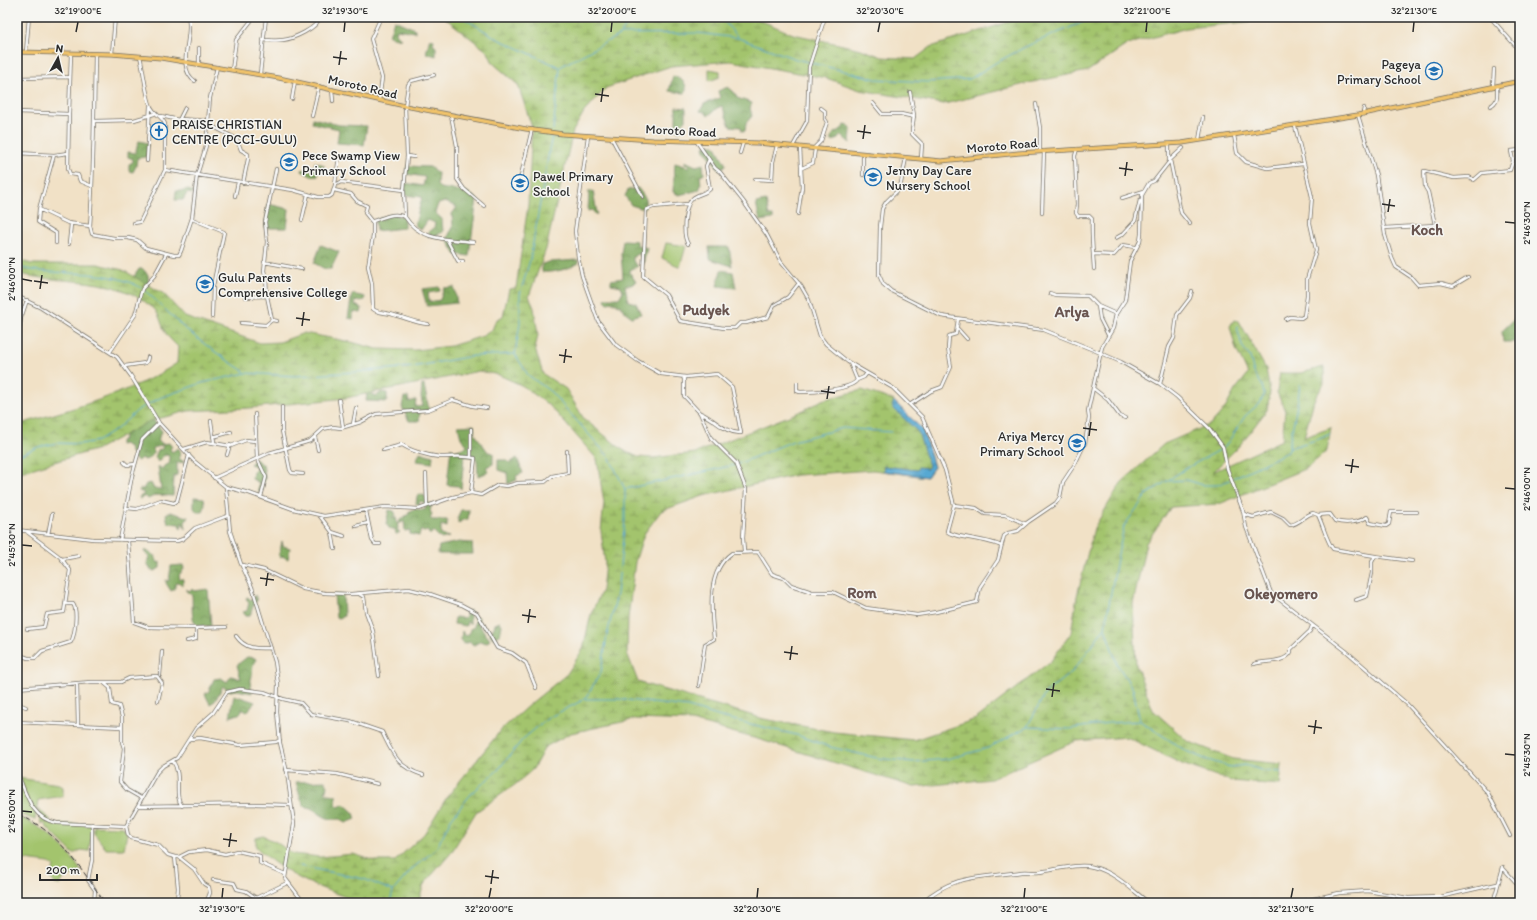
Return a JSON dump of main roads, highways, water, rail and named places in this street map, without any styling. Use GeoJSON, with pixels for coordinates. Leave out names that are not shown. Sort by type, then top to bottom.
{"type":"FeatureCollection","features":[{"type":"Feature","properties":{"kind":"main road","name":"Moroto Road"},"geometry":{"type":"LineString","coordinates":[[17,52],[112,54],[186,62],[295,81],[405,106],[532,129],[588,136],[793,146],[941,161],[1042,151],[1169,144],[1199,140],[1358,115],[1495,85],[1520,81]]}},
{"type":"Feature","properties":{"kind":"water"},"geometry":{"type":"Polygon","coordinates":[[[894,401],[923,430],[934,467],[927,477],[883,471],[884,466],[917,470],[918,467],[926,468],[926,470],[929,466],[918,432],[892,407],[894,401]]]}},
{"type":"Feature","properties":{"kind":"waterway"},"geometry":{"type":"LineString","coordinates":[[462,17],[498,39],[559,67]]}},
{"type":"Feature","properties":{"kind":"waterway"},"geometry":{"type":"LineString","coordinates":[[621,33],[632,17]]}},
{"type":"Feature","properties":{"kind":"waterway"},"geometry":{"type":"LineString","coordinates":[[720,17],[738,37]]}},
{"type":"Feature","properties":{"kind":"waterway"},"geometry":{"type":"LineString","coordinates":[[560,67],[621,34],[697,33],[738,38],[796,59],[876,79],[927,82],[970,79],[995,63],[1027,46],[1083,22],[1102,17]]}},
{"type":"Feature","properties":{"kind":"waterway"},"geometry":{"type":"LineString","coordinates":[[553,130],[560,68]]}},
{"type":"Feature","properties":{"kind":"waterway"},"geometry":{"type":"LineString","coordinates":[[390,903],[393,891],[413,868],[436,849],[451,819],[471,794],[498,770],[523,739],[548,718],[585,699],[601,672],[607,635],[617,594],[625,520],[625,489],[609,457],[551,392],[528,375],[515,354],[520,323],[520,294],[530,260],[552,135]]}},
{"type":"Feature","properties":{"kind":"waterway"},"geometry":{"type":"LineString","coordinates":[[17,267],[46,272],[105,276],[134,284],[152,297],[182,326],[197,338],[245,372]]}},
{"type":"Feature","properties":{"kind":"waterway"},"geometry":{"type":"LineString","coordinates":[[1167,481],[1185,469],[1225,447],[1245,416],[1261,402],[1264,394],[1262,385],[1254,373],[1250,357],[1242,346],[1237,327]]}},
{"type":"Feature","properties":{"kind":"waterway"},"geometry":{"type":"LineString","coordinates":[[17,456],[38,447],[57,443],[80,444],[98,441],[117,429],[139,409],[162,397],[202,383],[246,373],[295,376],[356,372],[412,367],[473,356],[515,354]]}},
{"type":"Feature","properties":{"kind":"waterway"},"geometry":{"type":"LineString","coordinates":[[1289,447],[1300,385]]}},
{"type":"Feature","properties":{"kind":"waterway"},"geometry":{"type":"LineString","coordinates":[[738,464],[793,441],[843,428],[891,432]]}},
{"type":"Feature","properties":{"kind":"waterway"},"geometry":{"type":"LineString","coordinates":[[1233,478],[1288,452],[1289,448],[1330,434]]}},
{"type":"Feature","properties":{"kind":"waterway"},"geometry":{"type":"LineString","coordinates":[[625,489],[735,465]]}},
{"type":"Feature","properties":{"kind":"waterway"},"geometry":{"type":"LineString","coordinates":[[1027,727],[1046,692],[1073,671],[1105,627],[1124,526],[1147,494],[1167,481],[1187,480],[1203,485],[1217,485],[1230,480]]}},
{"type":"Feature","properties":{"kind":"waterway"},"geometry":{"type":"LineString","coordinates":[[1105,628],[1117,664],[1133,689],[1140,721]]}},
{"type":"Feature","properties":{"kind":"waterway"},"geometry":{"type":"LineString","coordinates":[[585,699],[619,699],[688,707],[721,717],[797,735],[830,747],[877,758],[913,762],[947,759],[988,748],[1027,727],[1069,729],[1108,723],[1140,721],[1186,751],[1205,759],[1230,767],[1245,765],[1264,771],[1282,772]]}},
{"type":"Feature","properties":{"kind":"waterway"},"geometry":{"type":"LineString","coordinates":[[300,866],[364,879],[393,891]]}},
{"type":"Feature","properties":{"kind":"railway"},"geometry":{"type":"LineString","coordinates":[[17,814],[32,821],[57,840],[87,876],[105,903]]}},
{"type":"Feature","properties":{"kind":"place","name":"Pageya Primary School"},"geometry":{"type":"Point","coordinates":[1434,71]}},
{"type":"Feature","properties":{"kind":"place","name":"PRAISE CHRISTIAN CENTRE (PCCI-GULU)"},"geometry":{"type":"Point","coordinates":[159,131]}},
{"type":"Feature","properties":{"kind":"place","name":"Pece Swamp View Primary School"},"geometry":{"type":"Point","coordinates":[289,162]}},
{"type":"Feature","properties":{"kind":"place","name":"Jenny Day Care Nursery School"},"geometry":{"type":"Point","coordinates":[873,177]}},
{"type":"Feature","properties":{"kind":"place","name":"Pawel Primary School"},"geometry":{"type":"Point","coordinates":[520,183]}},
{"type":"Feature","properties":{"kind":"place","name":"Gulu Parents Comprehensive College"},"geometry":{"type":"Point","coordinates":[205,284]}},
{"type":"Feature","properties":{"kind":"place","name":"Ariya Mercy Primary School"},"geometry":{"type":"Point","coordinates":[1077,443]}},
{"type":"Feature","properties":{"kind":"district","name":"Koch"},"geometry":{"type":"Point","coordinates":[1427,230]}},
{"type":"Feature","properties":{"kind":"district","name":"Pudyek"},"geometry":{"type":"Point","coordinates":[706,310]}},
{"type":"Feature","properties":{"kind":"district","name":"Arlya"},"geometry":{"type":"Point","coordinates":[1072,312]}},
{"type":"Feature","properties":{"kind":"district","name":"Rom"},"geometry":{"type":"Point","coordinates":[862,593]}},
{"type":"Feature","properties":{"kind":"district","name":"Okeyomero"},"geometry":{"type":"Point","coordinates":[1281,594]}}]}
